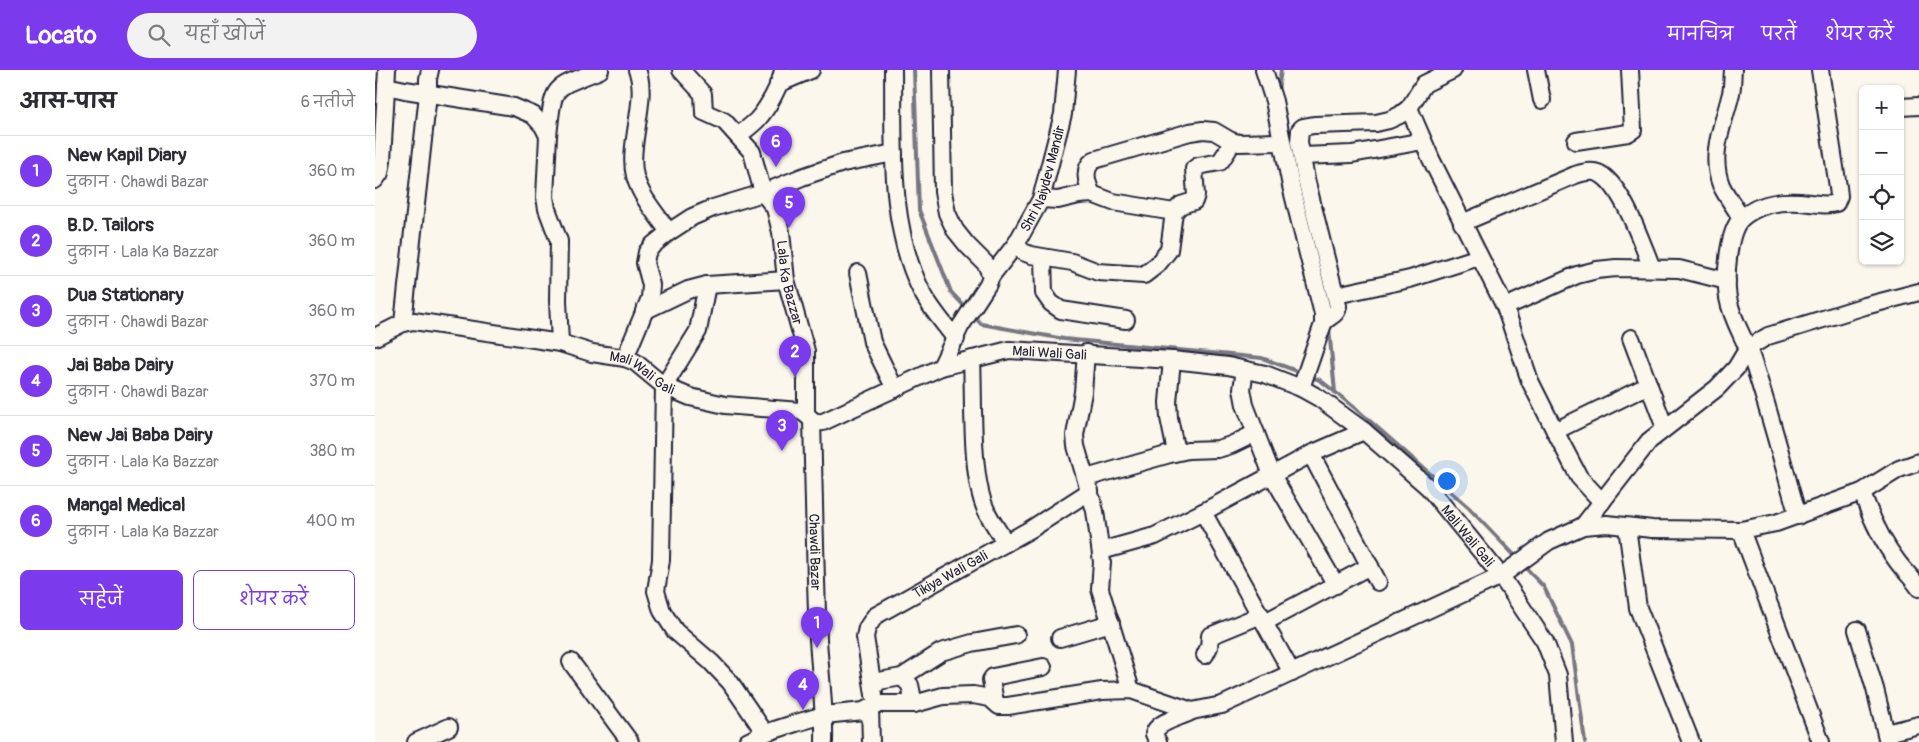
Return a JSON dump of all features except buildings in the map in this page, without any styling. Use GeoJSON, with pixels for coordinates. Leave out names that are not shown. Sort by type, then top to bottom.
{"type":"FeatureCollection","features":[{"type":"Feature","properties":{"kind":"street"},"geometry":{"type":"LineString","coordinates":[[403,323],[430,70]]}},
{"type":"Feature","properties":{"kind":"street"},"geometry":{"type":"LineString","coordinates":[[560,344],[558,301],[559,240],[545,197],[548,136],[552,104],[554,94],[559,88],[577,78],[600,70]]}},
{"type":"Feature","properties":{"kind":"street"},"geometry":{"type":"LineString","coordinates":[[637,70],[641,91],[636,130],[635,176],[641,191],[669,232]]}},
{"type":"Feature","properties":{"kind":"street","name":"Lala Ka Bazzar"},"geometry":{"type":"LineString","coordinates":[[681,70],[703,94],[704,112],[724,121],[752,152],[763,193],[775,208],[781,232],[786,280],[805,351],[809,417]]}},
{"type":"Feature","properties":{"kind":"street"},"geometry":{"type":"LineString","coordinates":[[738,136],[757,120],[780,77],[811,70]]}},
{"type":"Feature","properties":{"kind":"street"},"geometry":{"type":"LineString","coordinates":[[893,70],[895,182],[903,240],[922,292],[940,319],[958,333]]}},
{"type":"Feature","properties":{"kind":"street"},"geometry":{"type":"LineString","coordinates":[[941,70],[943,192],[947,213],[955,230],[986,264],[991,276]]}},
{"type":"Feature","properties":{"kind":"street","name":"Shri Naiydev Mandir"},"geometry":{"type":"LineString","coordinates":[[941,367],[977,298],[989,284],[991,276],[1016,244],[1041,199],[1063,114],[1067,70]]}},
{"type":"Feature","properties":{"kind":"street"},"geometry":{"type":"LineString","coordinates":[[1328,320],[1323,314],[1299,183],[1302,156],[1300,130],[1303,127],[1376,123],[1400,115],[1409,108],[1424,84],[1453,70]]}},
{"type":"Feature","properties":{"kind":"street"},"geometry":{"type":"LineString","coordinates":[[1537,70],[1542,100]]}},
{"type":"Feature","properties":{"kind":"street"},"geometry":{"type":"LineString","coordinates":[[1576,141],[1628,133],[1633,130],[1630,70]]}},
{"type":"Feature","properties":{"kind":"street"},"geometry":{"type":"LineString","coordinates":[[1733,70],[1731,96],[1719,135],[1716,154],[1717,172],[1721,186],[1741,218]]}},
{"type":"Feature","properties":{"kind":"street"},"geometry":{"type":"LineString","coordinates":[[1797,516],[1762,389],[1748,348],[1734,319],[1727,281],[1734,228],[1741,218],[1759,206],[1774,202],[1829,205],[1836,202],[1839,196],[1820,70]]}},
{"type":"Feature","properties":{"kind":"street"},"geometry":{"type":"LineString","coordinates":[[1266,71],[1283,142],[1299,183],[1339,306],[1338,311],[1328,320],[1303,383]]}},
{"type":"Feature","properties":{"kind":"street"},"geometry":{"type":"LineString","coordinates":[[375,180],[380,173],[382,160],[386,78],[428,94],[514,107],[533,115],[543,126],[548,136]]}},
{"type":"Feature","properties":{"kind":"street"},"geometry":{"type":"LineString","coordinates":[[1904,107],[1919,106]]}},
{"type":"Feature","properties":{"kind":"street"},"geometry":{"type":"LineString","coordinates":[[1409,108],[1462,223],[1505,307],[1531,380],[1555,432],[1579,477],[1602,502]]}},
{"type":"Feature","properties":{"kind":"street"},"geometry":{"type":"LineString","coordinates":[[1092,194],[1086,176],[1089,164],[1094,160],[1203,130],[1214,131],[1231,141],[1245,143],[1283,142]]}},
{"type":"Feature","properties":{"kind":"street"},"geometry":{"type":"LineString","coordinates":[[1016,244],[1023,252],[1043,258],[1072,262],[1098,272],[1143,275],[1157,265],[1169,250],[1173,212],[1181,205],[1195,201],[1194,169],[1198,166],[1220,162],[1228,150],[1231,141]]}},
{"type":"Feature","properties":{"kind":"street"},"geometry":{"type":"LineString","coordinates":[[1302,156],[1352,154],[1423,141]]}},
{"type":"Feature","properties":{"kind":"street"},"geometry":{"type":"LineString","coordinates":[[625,358],[650,298],[651,285],[645,262],[647,252],[669,232],[692,217],[713,208],[763,193],[843,163],[894,153]]}},
{"type":"Feature","properties":{"kind":"street"},"geometry":{"type":"LineString","coordinates":[[1462,223],[1575,175],[1597,172],[1614,186],[1625,206],[1652,268]]}},
{"type":"Feature","properties":{"kind":"street"},"geometry":{"type":"LineString","coordinates":[[1041,199],[1058,200],[1092,194],[1113,202],[1173,212]]}},
{"type":"Feature","properties":{"kind":"street"},"geometry":{"type":"LineString","coordinates":[[1336,295],[1410,279],[1479,257]]}},
{"type":"Feature","properties":{"kind":"street"},"geometry":{"type":"LineString","coordinates":[[1043,258],[1044,293],[1051,303],[1061,310],[1126,320]]}},
{"type":"Feature","properties":{"kind":"street"},"geometry":{"type":"LineString","coordinates":[[1505,307],[1577,275],[1597,270],[1652,268],[1686,270],[1727,281]]}},
{"type":"Feature","properties":{"kind":"street"},"geometry":{"type":"LineString","coordinates":[[858,273],[872,342],[895,388]]}},
{"type":"Feature","properties":{"kind":"street"},"geometry":{"type":"LineString","coordinates":[[644,311],[688,290],[707,285],[786,280]]}},
{"type":"Feature","properties":{"kind":"street"},"geometry":{"type":"LineString","coordinates":[[707,285],[698,331],[663,386],[661,560],[656,591],[662,612],[675,631],[711,662],[730,682],[765,734]]}},
{"type":"Feature","properties":{"kind":"street"},"geometry":{"type":"LineString","coordinates":[[1583,526],[1649,441],[1717,388],[1735,368],[1748,348],[1768,336],[1865,306],[1919,292]]}},
{"type":"Feature","properties":{"kind":"street","name":"Mali Wali Gali"},"geometry":{"type":"LineString","coordinates":[[375,337],[403,323],[414,321],[560,344],[592,353],[625,358],[635,362],[663,386],[690,397],[725,404],[800,410],[809,417],[823,422],[941,367],[1009,350],[1086,353],[1171,360],[1245,370],[1303,383],[1319,398],[1364,430],[1428,487],[1501,576],[1545,642],[1559,675],[1564,742]]}},
{"type":"Feature","properties":{"kind":"street"},"geometry":{"type":"LineString","coordinates":[[1631,338],[1665,428]]}},
{"type":"Feature","properties":{"kind":"street"},"geometry":{"type":"LineString","coordinates":[[1086,353],[1083,392],[1075,435],[1076,446],[1095,511],[1102,562],[1100,589],[1131,690]]}},
{"type":"Feature","properties":{"kind":"street"},"geometry":{"type":"LineString","coordinates":[[972,359],[975,448],[979,484],[985,509],[1005,543]]}},
{"type":"Feature","properties":{"kind":"street"},"geometry":{"type":"LineString","coordinates":[[1171,360],[1167,402],[1176,452]]}},
{"type":"Feature","properties":{"kind":"street"},"geometry":{"type":"LineString","coordinates":[[1245,370],[1243,389],[1245,405],[1272,475],[1336,585]]}},
{"type":"Feature","properties":{"kind":"street"},"geometry":{"type":"LineString","coordinates":[[1555,432],[1649,385]]}},
{"type":"Feature","properties":{"kind":"street","name":"Chawdi Bazar"},"geometry":{"type":"LineString","coordinates":[[809,417],[818,646],[825,715],[824,742]]}},
{"type":"Feature","properties":{"kind":"street"},"geometry":{"type":"LineString","coordinates":[[1101,552],[1155,536],[1311,454],[1364,430]]}},
{"type":"Feature","properties":{"kind":"street","name":"Tikiya Wali Gali"},"geometry":{"type":"LineString","coordinates":[[871,742],[873,700],[865,637],[867,628],[875,616],[1031,529],[1088,484],[1176,452],[1231,445],[1256,433]]}},
{"type":"Feature","properties":{"kind":"street"},"geometry":{"type":"LineString","coordinates":[[1311,454],[1378,582]]}},
{"type":"Feature","properties":{"kind":"street"},"geometry":{"type":"LineString","coordinates":[[1153,740],[1155,728],[1161,724],[1192,711],[1222,705],[1501,576],[1549,541],[1583,526],[1607,524],[1627,527],[1741,530],[1776,523],[1862,492],[1899,469],[1919,462]]}},
{"type":"Feature","properties":{"kind":"street"},"geometry":{"type":"LineString","coordinates":[[1862,492],[1875,527],[1900,566],[1914,572],[1919,588]]}},
{"type":"Feature","properties":{"kind":"street"},"geometry":{"type":"LineString","coordinates":[[1203,512],[1293,673]]}},
{"type":"Feature","properties":{"kind":"street"},"geometry":{"type":"LineString","coordinates":[[1627,527],[1638,608],[1691,742]]}},
{"type":"Feature","properties":{"kind":"street"},"geometry":{"type":"LineString","coordinates":[[1741,530],[1821,742]]}},
{"type":"Feature","properties":{"kind":"street"},"geometry":{"type":"LineString","coordinates":[[1205,655],[1209,647],[1210,636],[1263,618],[1336,585],[1370,566]]}},
{"type":"Feature","properties":{"kind":"street"},"geometry":{"type":"LineString","coordinates":[[1060,638],[1111,623]]}},
{"type":"Feature","properties":{"kind":"street"},"geometry":{"type":"LineString","coordinates":[[1857,630],[1875,689],[1887,738],[1919,725]]}},
{"type":"Feature","properties":{"kind":"street"},"geometry":{"type":"LineString","coordinates":[[747,742],[765,734],[825,715],[864,711],[873,700],[879,681],[903,677],[941,652],[972,643],[1016,635]]}},
{"type":"Feature","properties":{"kind":"street"},"geometry":{"type":"LineString","coordinates":[[571,662],[630,742]]}},
{"type":"Feature","properties":{"kind":"street"},"geometry":{"type":"LineString","coordinates":[[995,702],[991,680],[993,676],[1043,667]]}},
{"type":"Feature","properties":{"kind":"street"},"geometry":{"type":"LineString","coordinates":[[903,677],[910,685],[914,704]]}},
{"type":"Feature","properties":{"kind":"street"},"geometry":{"type":"LineString","coordinates":[[873,700],[914,704],[943,696],[973,695],[982,696],[999,706],[1008,706],[1102,691],[1131,690],[1192,711]]}},
{"type":"Feature","properties":{"kind":"street"},"geometry":{"type":"LineString","coordinates":[[416,742],[449,727]]}},
{"type":"Feature","properties":{"kind":"waterway"},"geometry":{"type":"LineString","coordinates":[[914,70],[919,210],[951,292],[966,308]]}},
{"type":"Feature","properties":{"kind":"waterway"},"geometry":{"type":"LineString","coordinates":[[1278,90],[1281,70]]}},
{"type":"Feature","properties":{"kind":"waterway"},"geometry":{"type":"LineString","coordinates":[[973,315],[981,324],[1064,339],[1262,358],[1302,373]]}},
{"type":"Feature","properties":{"kind":"waterway"},"geometry":{"type":"LineString","coordinates":[[1329,328],[1335,392]]}},
{"type":"Feature","properties":{"kind":"waterway"},"geometry":{"type":"LineString","coordinates":[[1308,376],[1320,380],[1355,408],[1469,508],[1517,558]]}},
{"type":"Feature","properties":{"kind":"waterway"},"geometry":{"type":"LineString","coordinates":[[1523,565],[1544,587],[1572,645],[1585,742]]}},
{"type":"Feature","properties":{"kind":"place","name":"Mangal Medical"},"geometry":{"type":"Point","coordinates":[776,167]}},
{"type":"Feature","properties":{"kind":"place","name":"New Jai Baba Dairy"},"geometry":{"type":"Point","coordinates":[789,228]}},
{"type":"Feature","properties":{"kind":"place","name":"B.D. Tailors"},"geometry":{"type":"Point","coordinates":[795,377]}},
{"type":"Feature","properties":{"kind":"place","name":"Dua Stationary"},"geometry":{"type":"Point","coordinates":[782,451]}},
{"type":"Feature","properties":{"kind":"place","name":"New Kapil Diary"},"geometry":{"type":"Point","coordinates":[817,648]}},
{"type":"Feature","properties":{"kind":"place","name":"Jai Baba Dairy"},"geometry":{"type":"Point","coordinates":[803,710]}}]}
